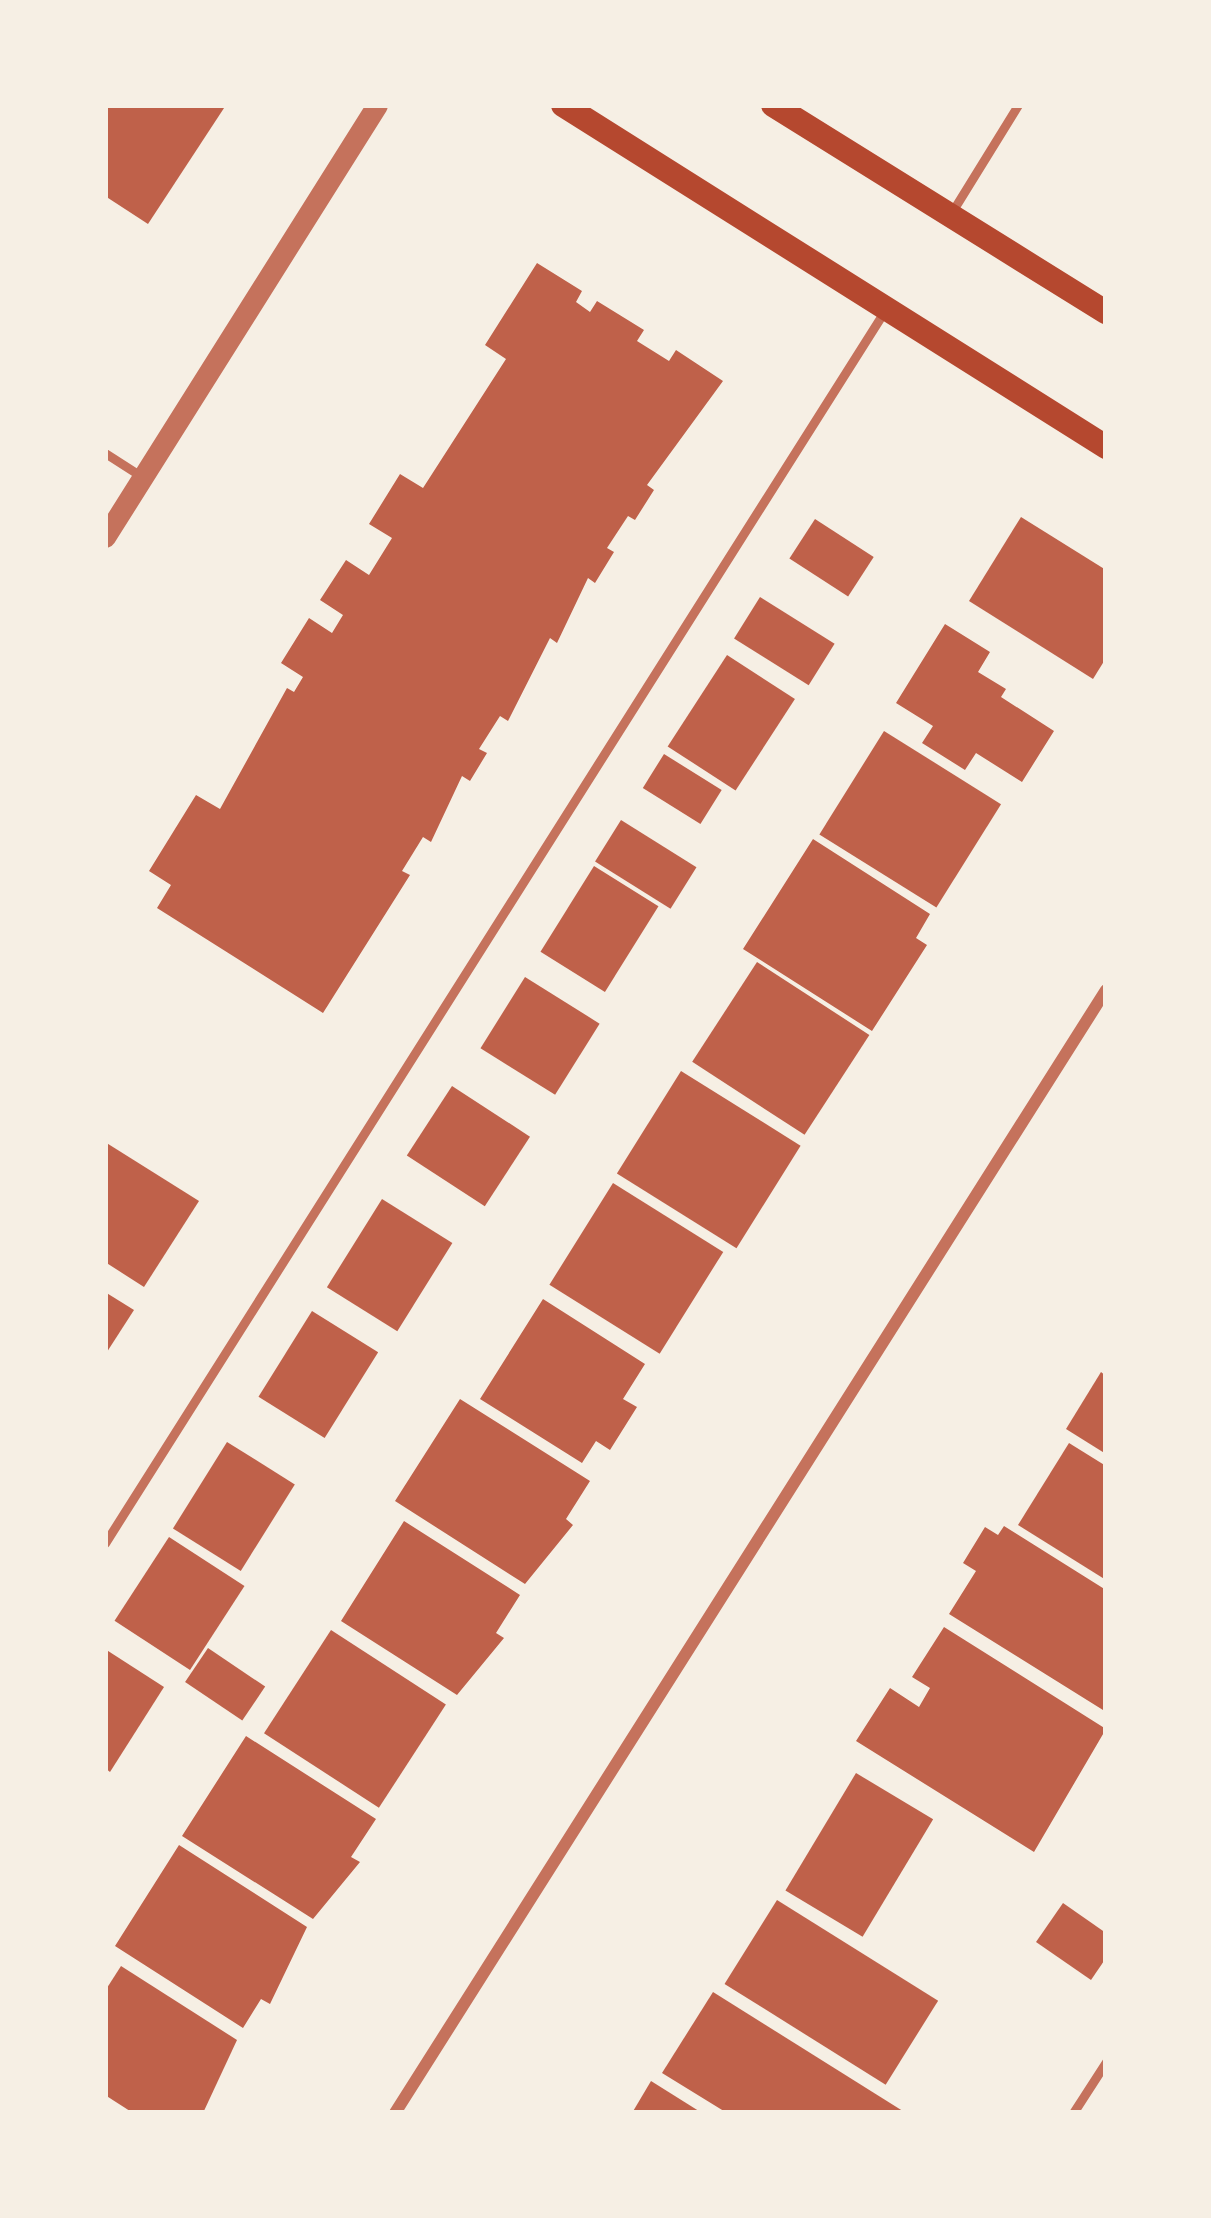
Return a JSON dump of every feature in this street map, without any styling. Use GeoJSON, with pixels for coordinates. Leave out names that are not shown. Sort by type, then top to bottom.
{"type":"FeatureCollection","features":[{"type":"Feature","properties":{"kind":"main road"},"geometry":{"type":"LineString","coordinates":[[563,105],[1106,447]]}},
{"type":"Feature","properties":{"kind":"main road"},"geometry":{"type":"LineString","coordinates":[[773,105],[1106,312]]}},
{"type":"Feature","properties":{"kind":"street"},"geometry":{"type":"LineString","coordinates":[[105,537],[376,105]]}},
{"type":"Feature","properties":{"kind":"street"},"geometry":{"type":"LineString","coordinates":[[395,2113],[1106,990]]}},
{"type":"Feature","properties":{"kind":"lane"},"geometry":{"type":"LineString","coordinates":[[950,214],[1018,105]]}},
{"type":"Feature","properties":{"kind":"lane"},"geometry":{"type":"LineString","coordinates":[[105,1543],[887,308]]}},
{"type":"Feature","properties":{"kind":"lane"},"geometry":{"type":"LineString","coordinates":[[105,453],[142,477]]}},
{"type":"Feature","properties":{"kind":"lane"},"geometry":{"type":"LineString","coordinates":[[1073,2113],[1106,2062]]}},
{"type":"Feature","properties":{"kind":"building"},"geometry":{"type":"Polygon","coordinates":[[[105,105],[226,105],[148,224],[105,196],[105,105]]]}},
{"type":"Feature","properties":{"kind":"building"},"geometry":{"type":"Polygon","coordinates":[[[537,263],[582,291],[576,302],[590,312],[597,301],[644,330],[637,341],[669,361],[676,350],[723,381],[647,485],[654,490],[635,520],[628,516],[607,548],[614,552],[595,583],[588,578],[557,643],[550,638],[508,721],[500,716],[479,749],[487,753],[470,781],[462,776],[431,842],[423,837],[402,871],[410,875],[323,1013],[157,908],[171,885],[149,871],[196,795],[220,809],[287,688],[294,692],[303,677],[281,663],[309,618],[332,633],[343,615],[320,600],[346,560],[369,575],[392,538],[369,524],[400,474],[423,488],[506,359],[485,345],[537,263]]]}},
{"type":"Feature","properties":{"kind":"building"},"geometry":{"type":"Polygon","coordinates":[[[1021,517],[1106,570],[1106,658],[1093,679],[969,601],[1021,517]]]}},
{"type":"Feature","properties":{"kind":"building"},"geometry":{"type":"Polygon","coordinates":[[[815,519],[874,557],[848,597],[789,558],[815,519]]]}},
{"type":"Feature","properties":{"kind":"building"},"geometry":{"type":"Polygon","coordinates":[[[760,597],[835,644],[809,685],[734,639],[760,597]]]}},
{"type":"Feature","properties":{"kind":"building"},"geometry":{"type":"Polygon","coordinates":[[[945,624],[990,652],[978,672],[1006,689],[1001,697],[1054,731],[1022,782],[976,753],[965,770],[922,743],[933,726],[896,703],[945,624]]]}},
{"type":"Feature","properties":{"kind":"building"},"geometry":{"type":"Polygon","coordinates":[[[727,655],[795,699],[736,791],[668,746],[727,655]]]}},
{"type":"Feature","properties":{"kind":"building"},"geometry":{"type":"Polygon","coordinates":[[[884,731],[1001,804],[936,908],[819,834],[884,731]]]}},
{"type":"Feature","properties":{"kind":"building"},"geometry":{"type":"Polygon","coordinates":[[[664,754],[722,790],[700,824],[643,788],[664,754]]]}},
{"type":"Feature","properties":{"kind":"building"},"geometry":{"type":"Polygon","coordinates":[[[621,820],[696,867],[671,909],[595,862],[621,820]]]}},
{"type":"Feature","properties":{"kind":"building"},"geometry":{"type":"Polygon","coordinates":[[[813,839],[930,914],[916,938],[927,945],[872,1031],[743,949],[813,839]]]}},
{"type":"Feature","properties":{"kind":"building"},"geometry":{"type":"Polygon","coordinates":[[[594,866],[658,906],[605,992],[540,952],[594,866]]]}},
{"type":"Feature","properties":{"kind":"building"},"geometry":{"type":"Polygon","coordinates":[[[757,962],[869,1035],[805,1135],[692,1062],[757,962]]]}},
{"type":"Feature","properties":{"kind":"building"},"geometry":{"type":"Polygon","coordinates":[[[525,977],[600,1024],[555,1095],[480,1048],[525,977]]]}},
{"type":"Feature","properties":{"kind":"building"},"geometry":{"type":"Polygon","coordinates":[[[681,1071],[801,1146],[736,1248],[617,1174],[681,1071]]]}},
{"type":"Feature","properties":{"kind":"building"},"geometry":{"type":"Polygon","coordinates":[[[452,1086],[530,1137],[485,1206],[407,1156],[452,1086]]]}},
{"type":"Feature","properties":{"kind":"building"},"geometry":{"type":"Polygon","coordinates":[[[105,1142],[199,1201],[144,1287],[105,1262],[105,1142]]]}},
{"type":"Feature","properties":{"kind":"building"},"geometry":{"type":"Polygon","coordinates":[[[613,1183],[723,1252],[660,1354],[549,1285],[613,1183]]]}},
{"type":"Feature","properties":{"kind":"building"},"geometry":{"type":"Polygon","coordinates":[[[382,1199],[452,1243],[397,1331],[327,1287],[382,1199]]]}},
{"type":"Feature","properties":{"kind":"building"},"geometry":{"type":"Polygon","coordinates":[[[105,1292],[134,1310],[105,1355],[105,1292]]]}},
{"type":"Feature","properties":{"kind":"building"},"geometry":{"type":"Polygon","coordinates":[[[543,1299],[645,1364],[623,1399],[637,1407],[610,1450],[596,1441],[582,1463],[480,1399],[543,1299]]]}},
{"type":"Feature","properties":{"kind":"building"},"geometry":{"type":"Polygon","coordinates":[[[312,1311],[378,1352],[325,1438],[258,1397],[312,1311]]]}},
{"type":"Feature","properties":{"kind":"building"},"geometry":{"type":"Polygon","coordinates":[[[1101,1372],[1106,1376],[1106,1454],[1066,1429],[1101,1372]]]}},
{"type":"Feature","properties":{"kind":"building"},"geometry":{"type":"Polygon","coordinates":[[[460,1399],[590,1481],[566,1519],[573,1525],[525,1584],[395,1501],[460,1399]]]}},
{"type":"Feature","properties":{"kind":"building"},"geometry":{"type":"Polygon","coordinates":[[[227,1442],[295,1484],[241,1571],[173,1529],[227,1442]]]}},
{"type":"Feature","properties":{"kind":"building"},"geometry":{"type":"Polygon","coordinates":[[[1069,1443],[1106,1466],[1106,1580],[1018,1525],[1069,1443]]]}},
{"type":"Feature","properties":{"kind":"building"},"geometry":{"type":"Polygon","coordinates":[[[404,1521],[520,1595],[496,1633],[504,1638],[457,1695],[341,1621],[404,1521]]]}},
{"type":"Feature","properties":{"kind":"building"},"geometry":{"type":"Polygon","coordinates":[[[1004,1526],[1106,1590],[1103,1710],[949,1614],[976,1571],[963,1563],[985,1527],[998,1535],[1004,1526]]]}},
{"type":"Feature","properties":{"kind":"building"},"geometry":{"type":"Polygon","coordinates":[[[169,1537],[244,1586],[190,1670],[115,1621],[169,1537]]]}},
{"type":"Feature","properties":{"kind":"building"},"geometry":{"type":"Polygon","coordinates":[[[944,1627],[1106,1729],[1034,1852],[856,1741],[890,1688],[919,1707],[930,1688],[912,1677],[944,1627]]]}},
{"type":"Feature","properties":{"kind":"building"},"geometry":{"type":"Polygon","coordinates":[[[331,1630],[446,1705],[379,1808],[264,1733],[331,1630]]]}},
{"type":"Feature","properties":{"kind":"building"},"geometry":{"type":"Polygon","coordinates":[[[208,1648],[265,1687],[242,1721],[185,1682],[208,1648]]]}},
{"type":"Feature","properties":{"kind":"building"},"geometry":{"type":"Polygon","coordinates":[[[105,1649],[164,1687],[110,1772],[105,1768],[105,1649]]]}},
{"type":"Feature","properties":{"kind":"building"},"geometry":{"type":"Polygon","coordinates":[[[246,1736],[376,1819],[351,1857],[360,1862],[313,1919],[182,1836],[246,1736]]]}},
{"type":"Feature","properties":{"kind":"building"},"geometry":{"type":"Polygon","coordinates":[[[856,1773],[933,1819],[863,1937],[785,1890],[856,1773]]]}},
{"type":"Feature","properties":{"kind":"building"},"geometry":{"type":"Polygon","coordinates":[[[179,1845],[307,1927],[270,2004],[261,1999],[243,2028],[115,1946],[179,1845]]]}},
{"type":"Feature","properties":{"kind":"building"},"geometry":{"type":"Polygon","coordinates":[[[777,1900],[938,2001],[886,2085],[725,1984],[777,1900]]]}},
{"type":"Feature","properties":{"kind":"building"},"geometry":{"type":"Polygon","coordinates":[[[1063,1903],[1106,1933],[1106,1958],[1091,1980],[1036,1942],[1063,1903]]]}},
{"type":"Feature","properties":{"kind":"building"},"geometry":{"type":"Polygon","coordinates":[[[121,1966],[237,2040],[203,2113],[133,2113],[105,2095],[105,1991],[121,1966]]]}},
{"type":"Feature","properties":{"kind":"building"},"geometry":{"type":"Polygon","coordinates":[[[713,1992],[906,2113],[727,2113],[662,2073],[713,1992]]]}},
{"type":"Feature","properties":{"kind":"building"},"geometry":{"type":"Polygon","coordinates":[[[651,2081],[702,2113],[632,2113],[651,2081]]]}}]}
